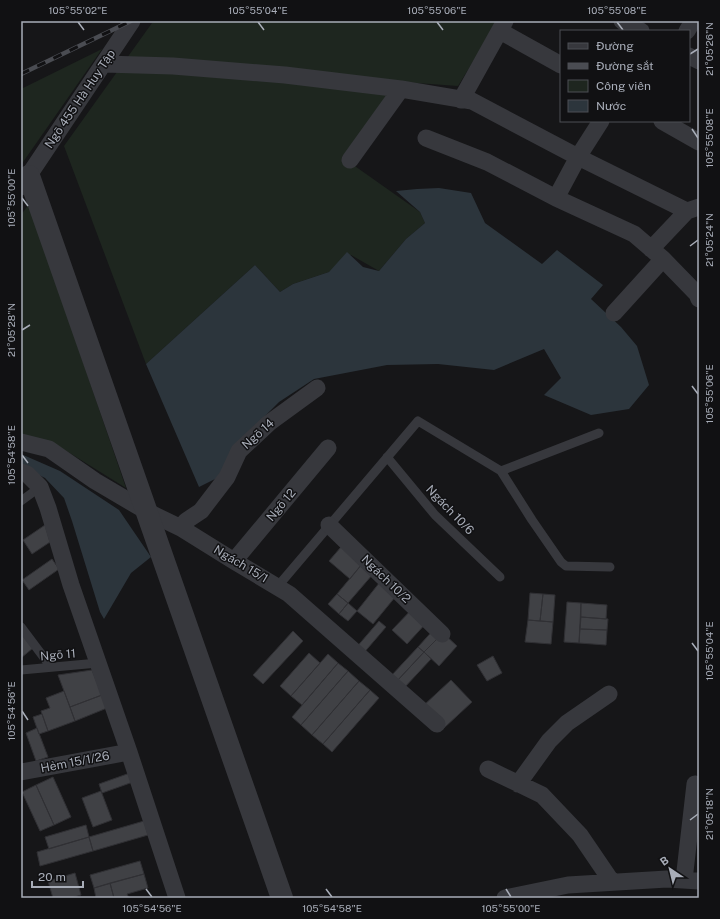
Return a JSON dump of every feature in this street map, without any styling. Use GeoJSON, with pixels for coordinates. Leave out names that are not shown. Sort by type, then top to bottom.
{"type":"FeatureCollection","features":[{"type":"Feature","properties":{"kind":"street","name":"Ngõ 455 Hà Huy Tập"},"geometry":{"type":"LineString","coordinates":[[25,182],[132,21]]}},
{"type":"Feature","properties":{"kind":"street"},"geometry":{"type":"LineString","coordinates":[[622,21],[639,30]]}},
{"type":"Feature","properties":{"kind":"street"},"geometry":{"type":"LineString","coordinates":[[645,30],[650,21]]}},
{"type":"Feature","properties":{"kind":"street"},"geometry":{"type":"LineString","coordinates":[[688,30],[693,21]]}},
{"type":"Feature","properties":{"kind":"street"},"geometry":{"type":"LineString","coordinates":[[461,100],[502,26],[560,64]]}},
{"type":"Feature","properties":{"kind":"street"},"geometry":{"type":"LineString","coordinates":[[690,56],[699,61]]}},
{"type":"Feature","properties":{"kind":"street"},"geometry":{"type":"LineString","coordinates":[[104,64],[173,66],[285,75],[401,89],[472,102],[578,157],[693,209],[657,254],[614,313]]}},
{"type":"Feature","properties":{"kind":"street"},"geometry":{"type":"LineString","coordinates":[[350,160],[401,89]]}},
{"type":"Feature","properties":{"kind":"street"},"geometry":{"type":"LineString","coordinates":[[556,198],[578,157],[600,122]]}},
{"type":"Feature","properties":{"kind":"street"},"geometry":{"type":"LineString","coordinates":[[664,122],[699,142]]}},
{"type":"Feature","properties":{"kind":"street"},"geometry":{"type":"LineString","coordinates":[[426,138],[487,162],[556,198],[634,234],[657,254],[697,294],[699,299]]}},
{"type":"Feature","properties":{"kind":"street"},"geometry":{"type":"LineString","coordinates":[[25,182],[146,511],[282,898]]}},
{"type":"Feature","properties":{"kind":"street","name":"Ngõ 14"},"geometry":{"type":"LineString","coordinates":[[181,528],[186,521],[201,511],[227,477],[239,452],[269,423],[318,388]]}},
{"type":"Feature","properties":{"kind":"street","name":"Ngách 15/1"},"geometry":{"type":"LineString","coordinates":[[21,442],[49,449],[95,481],[146,511],[181,528],[278,586],[437,724]]}},
{"type":"Feature","properties":{"kind":"street","name":"Ngõ 12"},"geometry":{"type":"LineString","coordinates":[[234,561],[328,448]]}},
{"type":"Feature","properties":{"kind":"street"},"geometry":{"type":"LineString","coordinates":[[21,472],[27,474],[40,487],[48,508],[71,585],[129,752],[177,898]]}},
{"type":"Feature","properties":{"kind":"street","name":"Ngách 10/2"},"geometry":{"type":"LineString","coordinates":[[329,525],[442,634]]}},
{"type":"Feature","properties":{"kind":"street"},"geometry":{"type":"LineString","coordinates":[[518,784],[549,741],[567,723],[609,694]]}},
{"type":"Feature","properties":{"kind":"street","name":"Hẻm 15/1/26"},"geometry":{"type":"LineString","coordinates":[[21,772],[129,752]]}},
{"type":"Feature","properties":{"kind":"street"},"geometry":{"type":"LineString","coordinates":[[488,769],[542,795],[580,835],[612,882]]}},
{"type":"Feature","properties":{"kind":"street"},"geometry":{"type":"LineString","coordinates":[[505,898],[568,885],[667,879],[691,880],[695,784]]}},
{"type":"Feature","properties":{"kind":"lane"},"geometry":{"type":"LineString","coordinates":[[278,586],[418,421],[501,471],[532,520],[561,562],[566,566],[610,567]]}},
{"type":"Feature","properties":{"kind":"lane"},"geometry":{"type":"LineString","coordinates":[[501,471],[600,433]]}},
{"type":"Feature","properties":{"kind":"lane","name":"Ngách 10/6"},"geometry":{"type":"LineString","coordinates":[[387,457],[436,515],[500,577]]}},
{"type":"Feature","properties":{"kind":"lane"},"geometry":{"type":"LineString","coordinates":[[21,501],[40,487]]}},
{"type":"Feature","properties":{"kind":"lane"},"geometry":{"type":"LineString","coordinates":[[21,627],[51,667]]}},
{"type":"Feature","properties":{"kind":"lane","name":"Ngõ 11"},"geometry":{"type":"LineString","coordinates":[[21,670],[98,663]]}},
{"type":"Feature","properties":{"kind":"green space"},"geometry":{"type":"Polygon","coordinates":[[[157,21],[498,21],[458,86],[403,82],[342,157],[420,212],[425,223],[406,239],[379,271],[351,255],[329,272],[293,284],[280,292],[255,265],[146,364],[64,146],[152,23],[157,21]]]}},
{"type":"Feature","properties":{"kind":"green space"},"geometry":{"type":"Polygon","coordinates":[[[102,49],[21,165],[21,89],[102,49]]]}},
{"type":"Feature","properties":{"kind":"green space"},"geometry":{"type":"Polygon","coordinates":[[[29,204],[126,488],[52,442],[21,434],[21,215],[29,204]]]}},
{"type":"Feature","properties":{"kind":"water"},"geometry":{"type":"Polygon","coordinates":[[[439,188],[471,193],[485,223],[542,264],[557,250],[603,285],[591,299],[621,327],[637,346],[649,385],[629,409],[591,415],[544,395],[561,378],[544,349],[494,370],[438,364],[387,365],[314,379],[279,402],[243,438],[219,477],[199,487],[146,364],[255,265],[280,292],[293,284],[329,272],[347,252],[363,267],[379,271],[406,239],[425,223],[420,212],[396,191],[439,188]]]}},
{"type":"Feature","properties":{"kind":"water"},"geometry":{"type":"Polygon","coordinates":[[[21,454],[60,471],[119,510],[151,557],[131,573],[104,619],[100,612],[64,498],[45,478],[21,466],[21,454]]]}},
{"type":"Feature","properties":{"kind":"building"},"geometry":{"type":"Polygon","coordinates":[[[45,525],[50,542],[32,554],[23,540],[45,525]]]}},
{"type":"Feature","properties":{"kind":"building"},"geometry":{"type":"Polygon","coordinates":[[[341,547],[362,564],[350,579],[329,561],[341,547]]]}},
{"type":"Feature","properties":{"kind":"building"},"geometry":{"type":"Polygon","coordinates":[[[52,559],[59,569],[29,590],[22,580],[52,559]]]}},
{"type":"Feature","properties":{"kind":"building"},"geometry":{"type":"Polygon","coordinates":[[[362,564],[373,574],[348,603],[337,594],[362,564]]]}},
{"type":"Feature","properties":{"kind":"building"},"geometry":{"type":"Polygon","coordinates":[[[380,582],[396,596],[373,624],[357,611],[380,582]]]}},
{"type":"Feature","properties":{"kind":"building"},"geometry":{"type":"Polygon","coordinates":[[[530,593],[543,594],[540,621],[528,620],[530,593]]]}},
{"type":"Feature","properties":{"kind":"building"},"geometry":{"type":"Polygon","coordinates":[[[337,594],[348,603],[339,614],[328,604],[337,594]]]}},
{"type":"Feature","properties":{"kind":"building"},"geometry":{"type":"Polygon","coordinates":[[[543,594],[555,595],[553,622],[540,621],[543,594]]]}},
{"type":"Feature","properties":{"kind":"building"},"geometry":{"type":"Polygon","coordinates":[[[567,602],[581,603],[579,643],[564,642],[567,602]]]}},
{"type":"Feature","properties":{"kind":"building"},"geometry":{"type":"Polygon","coordinates":[[[348,603],[357,611],[348,621],[339,614],[348,603]]]}},
{"type":"Feature","properties":{"kind":"building"},"geometry":{"type":"Polygon","coordinates":[[[581,603],[607,605],[606,619],[581,617],[581,603]]]}},
{"type":"Feature","properties":{"kind":"building"},"geometry":{"type":"Polygon","coordinates":[[[415,606],[429,620],[407,644],[392,630],[415,606]]]}},
{"type":"Feature","properties":{"kind":"building"},"geometry":{"type":"Polygon","coordinates":[[[581,617],[608,619],[607,630],[580,629],[581,617]]]}},
{"type":"Feature","properties":{"kind":"building"},"geometry":{"type":"Polygon","coordinates":[[[528,620],[553,622],[551,644],[525,642],[528,620]]]}},
{"type":"Feature","properties":{"kind":"building"},"geometry":{"type":"Polygon","coordinates":[[[379,621],[386,627],[362,655],[355,649],[379,621]]]}},
{"type":"Feature","properties":{"kind":"building"},"geometry":{"type":"Polygon","coordinates":[[[436,627],[443,633],[424,652],[418,647],[436,627]]]}},
{"type":"Feature","properties":{"kind":"building"},"geometry":{"type":"Polygon","coordinates":[[[580,629],[607,630],[606,645],[579,643],[580,629]]]}},
{"type":"Feature","properties":{"kind":"building"},"geometry":{"type":"Polygon","coordinates":[[[293,631],[303,641],[263,684],[253,675],[293,631]]]}},
{"type":"Feature","properties":{"kind":"building"},"geometry":{"type":"Polygon","coordinates":[[[21,632],[33,648],[21,658],[21,632]]]}},
{"type":"Feature","properties":{"kind":"building"},"geometry":{"type":"Polygon","coordinates":[[[443,633],[457,646],[439,666],[424,652],[443,633]]]}},
{"type":"Feature","properties":{"kind":"building"},"geometry":{"type":"Polygon","coordinates":[[[418,647],[424,652],[397,681],[391,676],[418,647]]]}},
{"type":"Feature","properties":{"kind":"building"},"geometry":{"type":"Polygon","coordinates":[[[424,652],[431,659],[404,688],[397,681],[424,652]]]}},
{"type":"Feature","properties":{"kind":"building"},"geometry":{"type":"Polygon","coordinates":[[[309,653],[320,663],[291,696],[280,686],[309,653]]]}},
{"type":"Feature","properties":{"kind":"building"},"geometry":{"type":"Polygon","coordinates":[[[328,654],[338,663],[302,705],[291,696],[328,654]]]}},
{"type":"Feature","properties":{"kind":"building"},"geometry":{"type":"Polygon","coordinates":[[[493,656],[502,673],[487,681],[477,665],[493,656]]]}},
{"type":"Feature","properties":{"kind":"building"},"geometry":{"type":"Polygon","coordinates":[[[338,663],[348,671],[301,725],[292,717],[338,663]]]}},
{"type":"Feature","properties":{"kind":"building"},"geometry":{"type":"Polygon","coordinates":[[[92,670],[102,695],[70,707],[58,675],[92,670]]]}},
{"type":"Feature","properties":{"kind":"building"},"geometry":{"type":"Polygon","coordinates":[[[348,671],[359,681],[312,735],[301,725],[348,671]]]}},
{"type":"Feature","properties":{"kind":"building"},"geometry":{"type":"Polygon","coordinates":[[[451,680],[472,702],[444,728],[423,706],[451,680]]]}},
{"type":"Feature","properties":{"kind":"building"},"geometry":{"type":"Polygon","coordinates":[[[359,681],[370,690],[323,744],[312,735],[359,681]]]}},
{"type":"Feature","properties":{"kind":"building"},"geometry":{"type":"Polygon","coordinates":[[[370,690],[379,698],[332,752],[323,744],[370,690]]]}},
{"type":"Feature","properties":{"kind":"building"},"geometry":{"type":"Polygon","coordinates":[[[64,691],[75,721],[48,731],[41,711],[50,708],[46,698],[64,691]]]}},
{"type":"Feature","properties":{"kind":"building"},"geometry":{"type":"Polygon","coordinates":[[[102,695],[107,708],[75,721],[70,707],[102,695]]]}},
{"type":"Feature","properties":{"kind":"building"},"geometry":{"type":"Polygon","coordinates":[[[42,714],[48,731],[39,734],[33,717],[42,714]]]}},
{"type":"Feature","properties":{"kind":"building"},"geometry":{"type":"Polygon","coordinates":[[[37,728],[48,757],[36,761],[26,733],[37,728]]]}},
{"type":"Feature","properties":{"kind":"building"},"geometry":{"type":"Polygon","coordinates":[[[130,773],[133,782],[102,793],[99,784],[130,773]]]}},
{"type":"Feature","properties":{"kind":"building"},"geometry":{"type":"Polygon","coordinates":[[[53,777],[71,817],[54,825],[36,785],[53,777]]]}},
{"type":"Feature","properties":{"kind":"building"},"geometry":{"type":"Polygon","coordinates":[[[36,785],[54,825],[40,831],[22,792],[36,785]]]}},
{"type":"Feature","properties":{"kind":"building"},"geometry":{"type":"Polygon","coordinates":[[[101,791],[112,820],[93,827],[82,798],[101,791]]]}},
{"type":"Feature","properties":{"kind":"building"},"geometry":{"type":"Polygon","coordinates":[[[144,821],[148,835],[93,851],[89,837],[144,821]]]}},
{"type":"Feature","properties":{"kind":"building"},"geometry":{"type":"Polygon","coordinates":[[[86,825],[89,837],[49,849],[45,837],[86,825]]]}},
{"type":"Feature","properties":{"kind":"building"},"geometry":{"type":"Polygon","coordinates":[[[89,837],[93,851],[40,866],[37,852],[89,837]]]}},
{"type":"Feature","properties":{"kind":"building"},"geometry":{"type":"Polygon","coordinates":[[[140,861],[144,874],[94,888],[90,875],[140,861]]]}},
{"type":"Feature","properties":{"kind":"building"},"geometry":{"type":"Polygon","coordinates":[[[75,873],[81,895],[71,898],[53,898],[48,881],[75,873]]]}},
{"type":"Feature","properties":{"kind":"building"},"geometry":{"type":"Polygon","coordinates":[[[144,874],[148,888],[127,894],[129,898],[114,898],[110,883],[144,874]]]}},
{"type":"Feature","properties":{"kind":"building"},"geometry":{"type":"Polygon","coordinates":[[[110,883],[114,898],[96,898],[94,888],[110,883]]]}},
{"type":"Feature","properties":{"kind":"railway"},"geometry":{"type":"LineString","coordinates":[[21,74],[131,21]]}}]}
